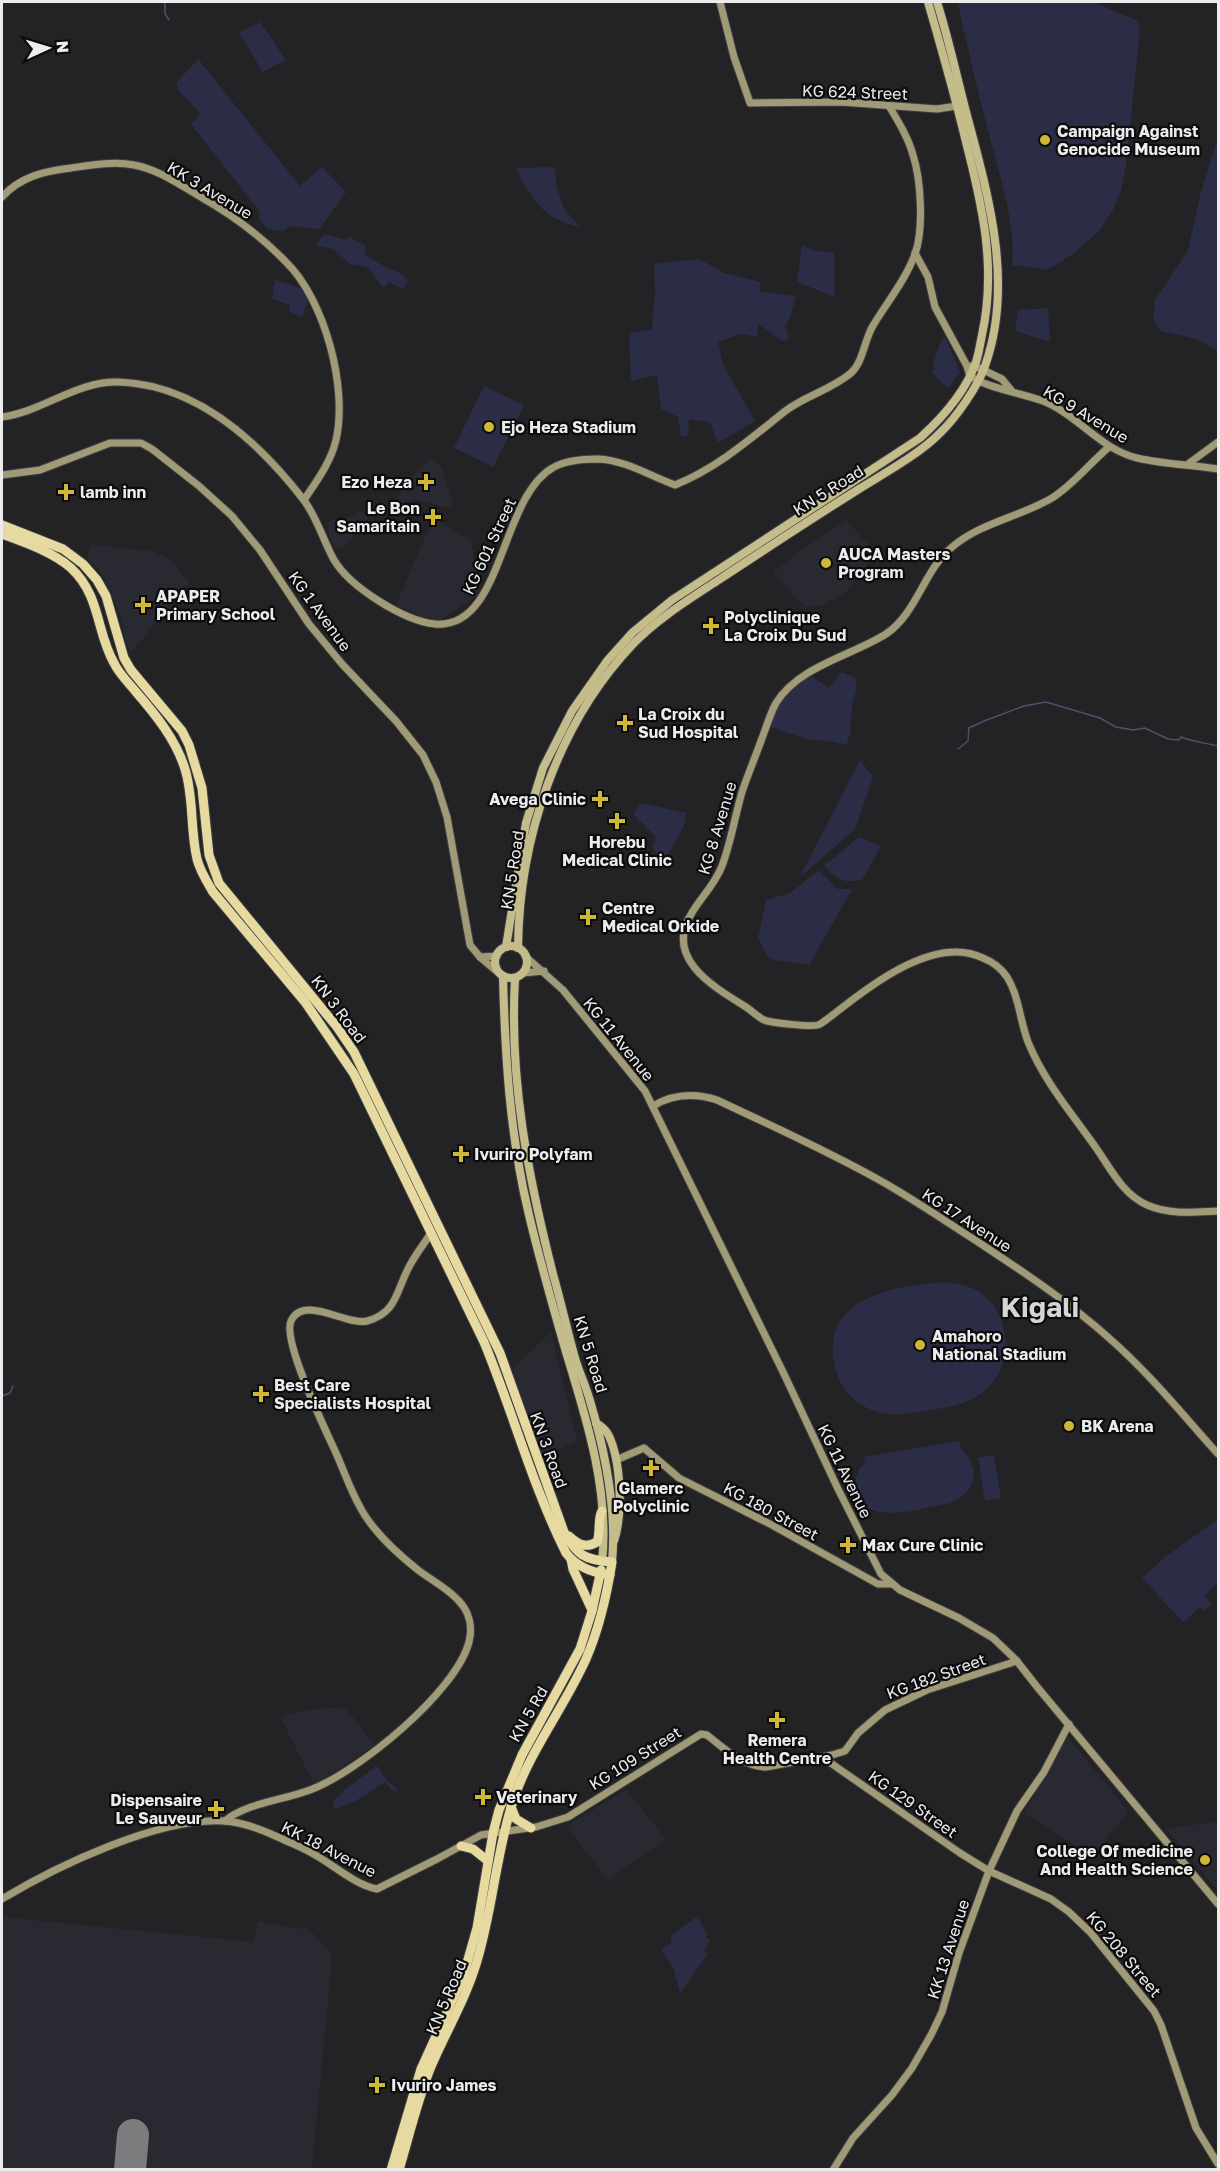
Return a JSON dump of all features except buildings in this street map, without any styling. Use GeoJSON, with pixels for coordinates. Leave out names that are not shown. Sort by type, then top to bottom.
{"type":"FeatureCollection","features":[{"type":"Feature","properties":{"kind":"highway","name":"KN 3 Road"},"geometry":{"type":"LineString","coordinates":[[2,525],[63,549],[83,564],[97,580],[106,596],[122,652],[130,670],[182,730],[189,745],[202,788],[209,855],[219,883],[337,1027],[354,1052],[467,1282],[519,1409],[564,1532],[578,1553],[584,1557],[607,1562]]}},
{"type":"Feature","properties":{"kind":"highway","name":"KN 3 Road"},"geometry":{"type":"LineString","coordinates":[[2,534],[55,557],[70,567],[81,580],[98,613],[114,664],[150,708],[181,756],[190,793],[194,842],[198,862],[205,878],[224,906],[305,1002],[354,1074],[470,1312],[501,1368],[530,1471],[560,1540],[571,1559],[573,1569],[592,1611]]}},
{"type":"Feature","properties":{"kind":"highway"},"geometry":{"type":"LineString","coordinates":[[345,1060],[354,1052]]}},
{"type":"Feature","properties":{"kind":"highway"},"geometry":{"type":"LineString","coordinates":[[564,1532],[580,1545],[592,1545],[599,1537],[602,1512]]}},
{"type":"Feature","properties":{"kind":"highway"},"geometry":{"type":"LineString","coordinates":[[571,1559],[605,1574]]}},
{"type":"Feature","properties":{"kind":"highway"},"geometry":{"type":"LineString","coordinates":[[504,1832],[527,1767],[586,1659],[595,1637],[607,1562]]}},
{"type":"Feature","properties":{"kind":"highway"},"geometry":{"type":"LineString","coordinates":[[592,1611],[605,1574]]}},
{"type":"Feature","properties":{"kind":"highway","name":"KN 5 Rd"},"geometry":{"type":"LineString","coordinates":[[493,1833],[509,1784],[522,1755],[580,1649],[592,1611]]}},
{"type":"Feature","properties":{"kind":"highway"},"geometry":{"type":"LineString","coordinates":[[511,1807],[516,1819],[531,1828]]}},
{"type":"Feature","properties":{"kind":"highway","name":"KN 5 Road"},"geometry":{"type":"LineString","coordinates":[[399,2169],[430,2069],[462,2002],[478,1959],[504,1832]]}},
{"type":"Feature","properties":{"kind":"highway","name":"KN 5 Road"},"geometry":{"type":"LineString","coordinates":[[391,2169],[421,2069],[463,1977],[477,1928],[493,1833]]}},
{"type":"Feature","properties":{"kind":"highway"},"geometry":{"type":"LineString","coordinates":[[461,1846],[473,1849],[488,1862]]}},
{"type":"Feature","properties":{"kind":"main road","name":"KN 5 Road"},"geometry":{"type":"LineString","coordinates":[[506,947],[524,831],[543,768],[572,711],[607,661],[648,625],[672,600],[920,438],[943,416],[970,375],[988,309],[989,259],[983,213],[957,106],[928,2]]}},
{"type":"Feature","properties":{"kind":"main road","name":"KN 5 Road"},"geometry":{"type":"LineString","coordinates":[[518,948],[522,891],[532,835],[562,749],[595,692],[648,625],[894,466],[941,433],[980,381],[995,324],[997,292],[995,238],[982,172],[937,2]]}},
{"type":"Feature","properties":{"kind":"main road"},"geometry":{"type":"LineString","coordinates":[[506,947],[518,948],[525,956],[527,965],[519,975],[501,975],[496,965],[497,956],[506,947]]}},
{"type":"Feature","properties":{"kind":"main road","name":"KN 5 Road"},"geometry":{"type":"LineString","coordinates":[[501,975],[508,1086],[521,1174],[529,1214],[589,1432],[602,1512]]}},
{"type":"Feature","properties":{"kind":"main road","name":"KN 5 Road"},"geometry":{"type":"LineString","coordinates":[[519,975],[513,1018],[515,1065],[522,1129],[534,1199],[575,1359],[596,1423],[609,1494],[613,1545],[607,1562]]}},
{"type":"Feature","properties":{"kind":"main road"},"geometry":{"type":"LineString","coordinates":[[596,1423],[609,1436],[616,1461],[619,1525],[613,1545]]}},
{"type":"Feature","properties":{"kind":"main road"},"geometry":{"type":"LineString","coordinates":[[602,1512],[607,1562]]}},
{"type":"Feature","properties":{"kind":"street","name":"KG 624 Street"},"geometry":{"type":"LineString","coordinates":[[720,2],[734,57],[750,103],[841,102],[937,109],[957,106]]}},
{"type":"Feature","properties":{"kind":"street","name":"KG 601 Street"},"geometry":{"type":"LineString","coordinates":[[2,417],[34,409],[94,385],[121,382],[158,390],[199,404],[222,418],[252,442],[304,500],[339,568],[379,602],[413,618],[435,624],[462,619],[482,600],[515,518],[545,474],[563,463],[583,459],[600,459],[630,466],[675,485],[695,477],[724,460],[787,410],[852,372],[859,361],[872,327],[894,295],[915,254],[920,229],[920,203],[914,159],[906,137],[889,106]]}},
{"type":"Feature","properties":{"kind":"street","name":"KK 3 Avenue"},"geometry":{"type":"LineString","coordinates":[[2,197],[19,182],[46,172],[92,165],[133,164],[161,174],[226,212],[288,263],[312,298],[319,315],[331,353],[340,400],[336,443],[325,468],[304,500]]}},
{"type":"Feature","properties":{"kind":"street"},"geometry":{"type":"LineString","coordinates":[[915,254],[928,278],[934,307],[971,366]]}},
{"type":"Feature","properties":{"kind":"street","name":"KG 9 Avenue"},"geometry":{"type":"LineString","coordinates":[[971,366],[1002,379],[1011,390]]}},
{"type":"Feature","properties":{"kind":"street","name":"KG 9 Avenue"},"geometry":{"type":"LineString","coordinates":[[970,375],[980,381],[1047,402],[1066,413],[1109,447],[1136,458],[1218,469]]}},
{"type":"Feature","properties":{"kind":"street"},"geometry":{"type":"LineString","coordinates":[[1188,464],[1218,442]]}},
{"type":"Feature","properties":{"kind":"street","name":"KG 1 Avenue"},"geometry":{"type":"LineString","coordinates":[[2,475],[40,470],[110,443],[141,443],[153,449],[232,516],[260,550],[309,624],[423,754],[433,775],[447,817],[470,945],[501,975]]}},
{"type":"Feature","properties":{"kind":"street","name":"KG 8 Avenue"},"geometry":{"type":"LineString","coordinates":[[1109,447],[1054,497],[954,545],[932,569],[907,613],[886,633],[812,671],[790,686],[782,695],[775,705],[750,768],[715,884],[692,912],[684,930],[682,942],[690,962],[715,988],[765,1020],[809,1025],[818,1025],[900,969],[922,958],[936,954],[965,953],[992,962],[1008,978],[1026,1037],[1051,1088],[1124,1189],[1144,1203],[1166,1211],[1218,1211]]}},
{"type":"Feature","properties":{"kind":"street"},"geometry":{"type":"LineString","coordinates":[[480,957],[497,956]]}},
{"type":"Feature","properties":{"kind":"street","name":"KG 11 Avenue"},"geometry":{"type":"LineString","coordinates":[[525,956],[563,990],[637,1080],[653,1106],[881,1574],[892,1584],[976,1627],[993,1638],[1017,1661],[1218,1904]]}},
{"type":"Feature","properties":{"kind":"street"},"geometry":{"type":"LineString","coordinates":[[519,975],[544,971]]}},
{"type":"Feature","properties":{"kind":"street","name":"KG 17 Avenue"},"geometry":{"type":"LineString","coordinates":[[653,1106],[667,1098],[680,1096],[708,1097],[717,1100],[880,1180],[910,1198],[1044,1287],[1109,1338],[1171,1401],[1218,1454]]}},
{"type":"Feature","properties":{"kind":"street"},"geometry":{"type":"LineString","coordinates":[[225,1821],[237,1812],[311,1790],[372,1753],[433,1699],[465,1655],[471,1626],[459,1601],[412,1565],[375,1529],[361,1509],[306,1385],[290,1335],[290,1325],[294,1318],[302,1312],[318,1310],[351,1322],[360,1322],[383,1314],[391,1308],[408,1268],[431,1233]]}},
{"type":"Feature","properties":{"kind":"street","name":"KG 180 Street"},"geometry":{"type":"LineString","coordinates":[[616,1461],[644,1448],[666,1468],[688,1483],[778,1528],[878,1584],[892,1584]]}},
{"type":"Feature","properties":{"kind":"street","name":"KG 182 Street"},"geometry":{"type":"LineString","coordinates":[[845,1750],[858,1734],[885,1710],[927,1690],[1017,1661]]}},
{"type":"Feature","properties":{"kind":"street","name":"KK 13 Avenue"},"geometry":{"type":"LineString","coordinates":[[833,2169],[853,2138],[892,2095],[912,2068],[931,2035],[942,2012],[959,1953],[989,1871],[1017,1811],[1044,1772],[1069,1724]]}},
{"type":"Feature","properties":{"kind":"street","name":"KG 109 Street"},"geometry":{"type":"LineString","coordinates":[[504,1832],[531,1828],[571,1815],[701,1734],[707,1735],[740,1760],[756,1767],[822,1757],[845,1750]]}},
{"type":"Feature","properties":{"kind":"street","name":"KG 129 Street"},"geometry":{"type":"LineString","coordinates":[[822,1757],[916,1824],[989,1871]]}},
{"type":"Feature","properties":{"kind":"street","name":"KK 18 Avenue"},"geometry":{"type":"LineString","coordinates":[[2,1899],[80,1859],[136,1838],[183,1824],[225,1821],[251,1827],[316,1855],[354,1880],[374,1888],[396,1880],[481,1835],[504,1832]]}},
{"type":"Feature","properties":{"kind":"street","name":"KG 208 Street"},"geometry":{"type":"LineString","coordinates":[[989,1871],[1051,1899],[1075,1917],[1141,1994],[1161,2025],[1196,2128],[1218,2164]]}},
{"type":"Feature","properties":{"kind":"shaded area"},"geometry":{"type":"Polygon","coordinates":[[[959,2],[1093,2],[1136,20],[1140,28],[1126,165],[1121,190],[1113,210],[1100,230],[1073,254],[1047,270],[1012,265],[1012,233],[1006,201],[973,71],[959,2]]]}},
{"type":"Feature","properties":{"kind":"shaded area"},"geometry":{"type":"Polygon","coordinates":[[[260,22],[286,60],[263,72],[239,33],[260,22]]]}},
{"type":"Feature","properties":{"kind":"shaded area"},"geometry":{"type":"Polygon","coordinates":[[[198,59],[300,186],[322,167],[346,192],[319,229],[289,226],[284,231],[268,229],[259,219],[260,212],[191,124],[201,114],[179,91],[176,83],[198,59]]]}},
{"type":"Feature","properties":{"kind":"shaded area"},"geometry":{"type":"Polygon","coordinates":[[[1218,137],[1218,351],[1197,339],[1160,331],[1153,319],[1155,300],[1188,250],[1200,196],[1218,137]]]}},
{"type":"Feature","properties":{"kind":"shaded area"},"geometry":{"type":"Polygon","coordinates":[[[555,167],[556,185],[564,209],[580,227],[557,219],[540,207],[516,168],[555,167]]]}},
{"type":"Feature","properties":{"kind":"shaded area"},"geometry":{"type":"Polygon","coordinates":[[[324,234],[346,240],[349,237],[366,246],[364,254],[390,270],[395,270],[408,280],[403,289],[389,282],[384,288],[367,267],[350,264],[333,249],[316,246],[324,234]]]}},
{"type":"Feature","properties":{"kind":"shaded area"},"geometry":{"type":"Polygon","coordinates":[[[802,245],[816,251],[834,252],[835,297],[797,282],[802,245]]]}},
{"type":"Feature","properties":{"kind":"shaded area"},"geometry":{"type":"Polygon","coordinates":[[[699,259],[724,273],[761,282],[759,291],[796,296],[790,318],[785,325],[789,338],[783,341],[758,324],[757,337],[741,334],[718,342],[723,365],[755,421],[718,443],[710,422],[689,419],[688,436],[681,437],[678,417],[661,409],[657,375],[631,381],[629,333],[652,329],[655,293],[654,264],[699,259]]]}},
{"type":"Feature","properties":{"kind":"shaded area"},"geometry":{"type":"Polygon","coordinates":[[[275,280],[301,288],[308,300],[302,317],[289,312],[290,305],[272,299],[275,280]]]}},
{"type":"Feature","properties":{"kind":"shaded area"},"geometry":{"type":"Polygon","coordinates":[[[1048,308],[1050,342],[1015,331],[1018,310],[1048,308]]]}},
{"type":"Feature","properties":{"kind":"shaded area"},"geometry":{"type":"Polygon","coordinates":[[[945,337],[960,372],[948,389],[932,373],[941,340],[945,337]]]}},
{"type":"Feature","properties":{"kind":"shaded area","name":"Ejo Heza Stadium"},"geometry":{"type":"Polygon","coordinates":[[[484,386],[524,405],[493,467],[454,448],[484,386]]]}},
{"type":"Feature","properties":{"kind":"shaded area","name":"Ezo Heza"},"geometry":{"type":"Polygon","coordinates":[[[431,458],[442,468],[453,500],[451,509],[414,499],[394,509],[404,484],[431,458]]]}},
{"type":"Feature","properties":{"kind":"shaded area"},"geometry":{"type":"Polygon","coordinates":[[[361,511],[369,518],[365,524],[341,549],[335,548],[329,535],[327,522],[349,518],[361,511]]]}},
{"type":"Feature","properties":{"kind":"shaded area"},"geometry":{"type":"Polygon","coordinates":[[[433,518],[471,540],[480,594],[439,621],[396,605],[433,518]]]}},
{"type":"Feature","properties":{"kind":"shaded area","name":"AUCA Masters Program"},"geometry":{"type":"Polygon","coordinates":[[[846,520],[876,553],[845,593],[821,606],[805,607],[773,573],[797,553],[846,520]]]}},
{"type":"Feature","properties":{"kind":"shaded area","name":"APAPER Primary School"},"geometry":{"type":"Polygon","coordinates":[[[90,544],[151,551],[164,556],[174,564],[189,582],[131,653],[112,594],[100,571],[87,558],[90,544]]]}},
{"type":"Feature","properties":{"kind":"shaded area"},"geometry":{"type":"Polygon","coordinates":[[[842,672],[855,678],[856,687],[850,735],[846,745],[810,740],[770,727],[783,696],[800,680],[809,675],[829,688],[842,672]]]}},
{"type":"Feature","properties":{"kind":"shaded area"},"geometry":{"type":"Polygon","coordinates":[[[860,760],[873,777],[855,829],[800,877],[860,760]]]}},
{"type":"Feature","properties":{"kind":"shaded area"},"geometry":{"type":"Polygon","coordinates":[[[641,803],[686,813],[684,826],[663,863],[652,847],[656,837],[633,814],[641,803]]]}},
{"type":"Feature","properties":{"kind":"shaded area"},"geometry":{"type":"Polygon","coordinates":[[[859,837],[881,846],[862,880],[845,881],[824,866],[859,837]]]}},
{"type":"Feature","properties":{"kind":"shaded area"},"geometry":{"type":"Polygon","coordinates":[[[819,870],[837,889],[852,889],[809,965],[769,959],[758,938],[766,900],[790,893],[819,870]]]}},
{"type":"Feature","properties":{"kind":"shaded area","name":"Amahoro National Stadium"},"geometry":{"type":"Polygon","coordinates":[[[948,1282],[978,1291],[992,1304],[1000,1316],[1006,1344],[1000,1371],[992,1383],[982,1393],[962,1403],[917,1412],[901,1414],[878,1412],[857,1402],[844,1387],[834,1362],[833,1339],[840,1322],[852,1308],[868,1298],[908,1286],[948,1282]]]}},
{"type":"Feature","properties":{"kind":"shaded area"},"geometry":{"type":"Polygon","coordinates":[[[551,1332],[577,1441],[542,1458],[528,1423],[512,1369],[551,1332]]]}},
{"type":"Feature","properties":{"kind":"shaded area"},"geometry":{"type":"Polygon","coordinates":[[[959,1441],[970,1461],[974,1475],[967,1492],[957,1500],[898,1513],[872,1510],[863,1504],[855,1484],[858,1473],[865,1463],[864,1457],[959,1441]]]}},
{"type":"Feature","properties":{"kind":"shaded area"},"geometry":{"type":"Polygon","coordinates":[[[994,1455],[1001,1498],[985,1501],[978,1458],[994,1455]]]}},
{"type":"Feature","properties":{"kind":"shaded area"},"geometry":{"type":"Polygon","coordinates":[[[1218,1519],[1218,1583],[1204,1595],[1212,1605],[1204,1611],[1200,1607],[1183,1622],[1142,1578],[1164,1558],[1218,1519]]]}},
{"type":"Feature","properties":{"kind":"shaded area"},"geometry":{"type":"Polygon","coordinates":[[[345,1707],[375,1745],[314,1785],[280,1716],[313,1709],[345,1707]]]}},
{"type":"Feature","properties":{"kind":"shaded area"},"geometry":{"type":"Polygon","coordinates":[[[1067,1736],[1128,1811],[1093,1857],[1024,1813],[1067,1736]]]}},
{"type":"Feature","properties":{"kind":"shaded area"},"geometry":{"type":"Polygon","coordinates":[[[377,1766],[398,1790],[394,1792],[385,1782],[354,1802],[335,1809],[333,1801],[341,1795],[340,1793],[377,1766]]]}},
{"type":"Feature","properties":{"kind":"shaded area"},"geometry":{"type":"Polygon","coordinates":[[[626,1790],[666,1839],[608,1880],[566,1826],[626,1790]]]}},
{"type":"Feature","properties":{"kind":"shaded area","name":"College Of medicine And Health Science"},"geometry":{"type":"Polygon","coordinates":[[[1218,1821],[1218,1891],[1166,1829],[1218,1821]]]}},
{"type":"Feature","properties":{"kind":"shaded area"},"geometry":{"type":"Polygon","coordinates":[[[698,1916],[707,1935],[705,1938],[710,1940],[704,1950],[707,1955],[680,1993],[673,1967],[661,1950],[672,1942],[670,1936],[698,1916]]]}},
{"type":"Feature","properties":{"kind":"shaded area"},"geometry":{"type":"Polygon","coordinates":[[[2,1917],[253,1942],[258,1921],[299,1929],[305,1927],[310,1930],[331,1953],[332,1959],[312,2169],[2,2169],[2,1917]]]}},
{"type":"Feature","properties":{"kind":"waterway"},"geometry":{"type":"LineString","coordinates":[[165,2],[165,14],[169,20]]}},
{"type":"Feature","properties":{"kind":"waterway"},"geometry":{"type":"LineString","coordinates":[[958,749],[968,741],[969,728],[1024,706],[1046,702],[1100,718],[1116,727],[1133,730],[1145,728],[1168,739],[1179,740],[1181,737],[1218,746]]}},
{"type":"Feature","properties":{"kind":"waterway"},"geometry":{"type":"LineString","coordinates":[[2,1396],[10,1393],[13,1386]]}},
{"type":"Feature","properties":{"kind":"runway"},"geometry":{"type":"LineString","coordinates":[[130,2170],[133,2135]]}},
{"type":"Feature","properties":{"kind":"place","name":"Campaign Against Genocide Museum"},"geometry":{"type":"Point","coordinates":[1045,140]}},
{"type":"Feature","properties":{"kind":"place","name":"Ejo Heza Stadium"},"geometry":{"type":"Point","coordinates":[489,427]}},
{"type":"Feature","properties":{"kind":"place","name":"Ezo Heza"},"geometry":{"type":"Point","coordinates":[426,482]}},
{"type":"Feature","properties":{"kind":"place","name":"lamb inn"},"geometry":{"type":"Point","coordinates":[66,492]}},
{"type":"Feature","properties":{"kind":"place","name":"Le Bon Samaritain"},"geometry":{"type":"Point","coordinates":[433,517]}},
{"type":"Feature","properties":{"kind":"place","name":"AUCA Masters Program"},"geometry":{"type":"Point","coordinates":[826,563]}},
{"type":"Feature","properties":{"kind":"place","name":"APAPER Primary School"},"geometry":{"type":"Point","coordinates":[143,605]}},
{"type":"Feature","properties":{"kind":"place","name":"Polyclinique La Croix Du Sud"},"geometry":{"type":"Point","coordinates":[711,626]}},
{"type":"Feature","properties":{"kind":"place","name":"La Croix du Sud Hospital"},"geometry":{"type":"Point","coordinates":[625,723]}},
{"type":"Feature","properties":{"kind":"place","name":"Avega Clinic"},"geometry":{"type":"Point","coordinates":[600,799]}},
{"type":"Feature","properties":{"kind":"place","name":"Horebu Medical Clinic"},"geometry":{"type":"Point","coordinates":[617,821]}},
{"type":"Feature","properties":{"kind":"place","name":"Centre Medical Orkide"},"geometry":{"type":"Point","coordinates":[588,917]}},
{"type":"Feature","properties":{"kind":"place","name":"Ivuriro Polyfam"},"geometry":{"type":"Point","coordinates":[461,1154]}},
{"type":"Feature","properties":{"kind":"place","name":"Amahoro National Stadium"},"geometry":{"type":"Point","coordinates":[920,1345]}},
{"type":"Feature","properties":{"kind":"place","name":"Best Care Specialists Hospital"},"geometry":{"type":"Point","coordinates":[261,1394]}},
{"type":"Feature","properties":{"kind":"place","name":"BK Arena"},"geometry":{"type":"Point","coordinates":[1069,1426]}},
{"type":"Feature","properties":{"kind":"place","name":"Glamerc Polyclinic"},"geometry":{"type":"Point","coordinates":[651,1468]}},
{"type":"Feature","properties":{"kind":"place","name":"Max Cure Clinic"},"geometry":{"type":"Point","coordinates":[848,1545]}},
{"type":"Feature","properties":{"kind":"place","name":"Remera Health Centre"},"geometry":{"type":"Point","coordinates":[777,1720]}},
{"type":"Feature","properties":{"kind":"place","name":"Veterinary"},"geometry":{"type":"Point","coordinates":[483,1797]}},
{"type":"Feature","properties":{"kind":"place","name":"Dispensaire Le Sauveur"},"geometry":{"type":"Point","coordinates":[216,1809]}},
{"type":"Feature","properties":{"kind":"place","name":"College Of medicine And Health Science"},"geometry":{"type":"Point","coordinates":[1205,1860]}},
{"type":"Feature","properties":{"kind":"place","name":"Ivuriro James"},"geometry":{"type":"Point","coordinates":[377,2085]}},
{"type":"Feature","properties":{"kind":"district","name":"Kigali"},"geometry":{"type":"Point","coordinates":[1040,1307]}}]}
